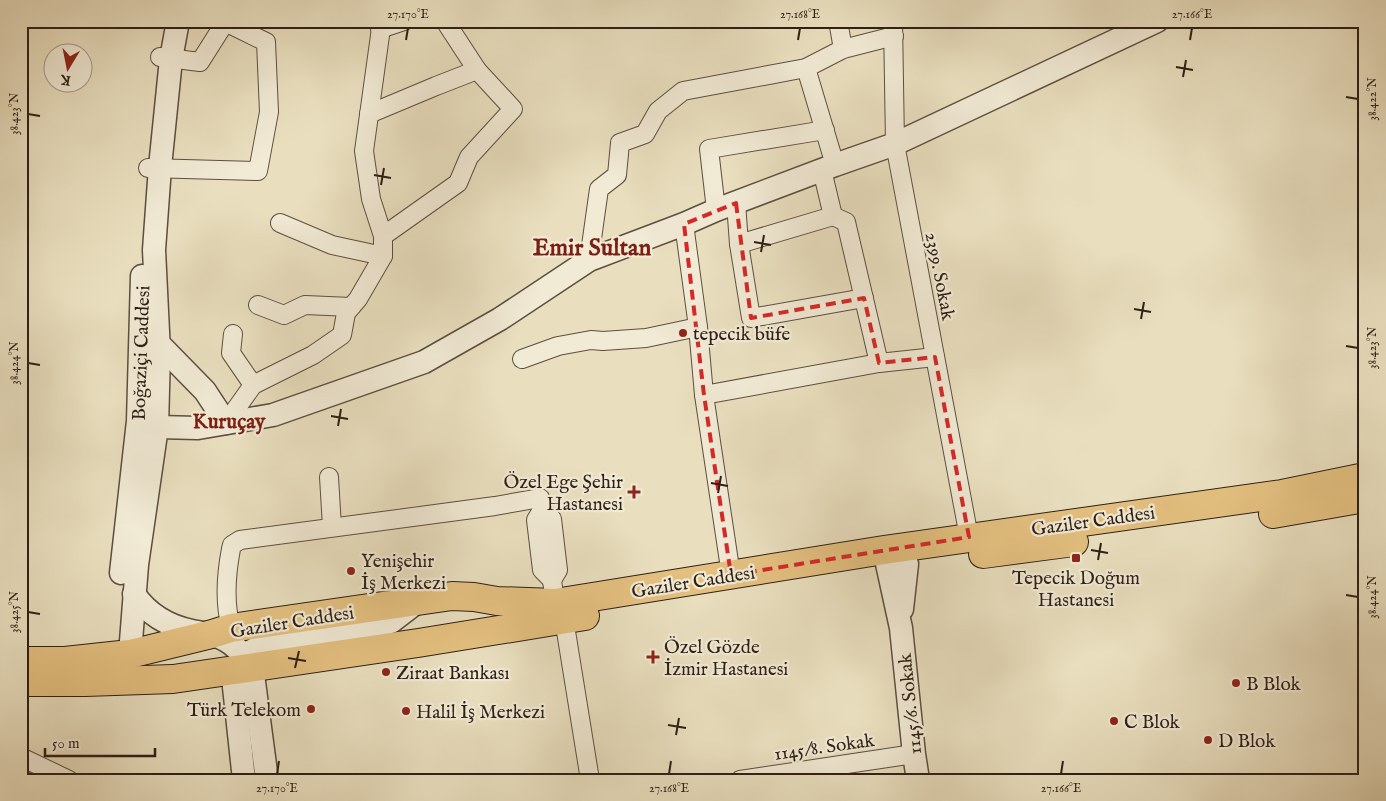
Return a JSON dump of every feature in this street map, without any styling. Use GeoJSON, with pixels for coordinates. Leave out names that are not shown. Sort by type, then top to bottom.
{"type":"FeatureCollection","features":[{"type":"Feature","properties":{"kind":"main road","name":"Gaziler Caddesi"},"geometry":{"type":"LineString","coordinates":[[24,675],[124,666],[222,631],[452,596],[474,596],[497,601],[672,603],[893,560],[969,537],[1282,494],[1365,477]]}},
{"type":"Feature","properties":{"kind":"main road","name":"Gaziler Caddesi"},"geometry":{"type":"LineString","coordinates":[[124,666],[173,680],[243,664],[418,643],[557,601],[731,575],[1028,548],[1288,512],[1365,498]]}},
{"type":"Feature","properties":{"kind":"street"},"geometry":{"type":"LineString","coordinates":[[124,666],[157,427],[159,344],[154,250],[154,167],[166,58],[168,21]]}},
{"type":"Feature","properties":{"kind":"street"},"geometry":{"type":"LineString","coordinates":[[166,58],[178,21]]}},
{"type":"Feature","properties":{"kind":"street"},"geometry":{"type":"LineString","coordinates":[[226,423],[253,386],[313,355],[342,335],[346,313],[358,299],[383,256],[383,236],[371,199],[364,151],[381,25],[404,21]]}},
{"type":"Feature","properties":{"kind":"street"},"geometry":{"type":"LineString","coordinates":[[383,236],[458,183],[469,157],[513,109],[478,70],[446,21]]}},
{"type":"Feature","properties":{"kind":"street"},"geometry":{"type":"LineString","coordinates":[[838,21],[843,49]]}},
{"type":"Feature","properties":{"kind":"street"},"geometry":{"type":"LineString","coordinates":[[157,427],[198,428],[273,415],[424,362],[500,319],[589,260],[726,206],[895,144],[1157,21]]}},
{"type":"Feature","properties":{"kind":"street"},"geometry":{"type":"LineString","coordinates":[[154,167],[258,171],[270,112],[266,42],[226,22],[200,62],[166,58]]}},
{"type":"Feature","properties":{"kind":"street"},"geometry":{"type":"LineString","coordinates":[[589,260],[599,188],[616,175],[620,143],[645,134],[658,111],[683,91],[806,68],[843,49],[894,28]]}},
{"type":"Feature","properties":{"kind":"street","name":"2399. Sokak"},"geometry":{"type":"LineString","coordinates":[[894,28],[895,144],[969,537]]}},
{"type":"Feature","properties":{"kind":"street"},"geometry":{"type":"LineString","coordinates":[[806,68],[825,130],[833,216]]}},
{"type":"Feature","properties":{"kind":"street"},"geometry":{"type":"LineString","coordinates":[[370,114],[478,70]]}},
{"type":"Feature","properties":{"kind":"street"},"geometry":{"type":"LineString","coordinates":[[825,130],[709,149],[739,244],[751,318],[864,298]]}},
{"type":"Feature","properties":{"kind":"street","name":"Boğaziçi Caddesi"},"geometry":{"type":"LineString","coordinates":[[124,666],[120,584],[138,420],[142,253],[154,167]]}},
{"type":"Feature","properties":{"kind":"street"},"geometry":{"type":"LineString","coordinates":[[739,244],[833,216],[846,222],[879,363]]}},
{"type":"Feature","properties":{"kind":"street"},"geometry":{"type":"LineString","coordinates":[[280,223],[332,245],[383,256]]}},
{"type":"Feature","properties":{"kind":"street"},"geometry":{"type":"LineString","coordinates":[[684,224],[698,327],[704,396],[731,575]]}},
{"type":"Feature","properties":{"kind":"street"},"geometry":{"type":"LineString","coordinates":[[258,306],[284,315],[305,305],[351,307]]}},
{"type":"Feature","properties":{"kind":"street"},"geometry":{"type":"LineString","coordinates":[[522,358],[558,346],[591,340],[646,338],[698,327]]}},
{"type":"Feature","properties":{"kind":"street"},"geometry":{"type":"LineString","coordinates":[[233,334],[231,353],[253,386]]}},
{"type":"Feature","properties":{"kind":"street"},"geometry":{"type":"LineString","coordinates":[[159,344],[205,391],[226,423]]}},
{"type":"Feature","properties":{"kind":"street"},"geometry":{"type":"LineString","coordinates":[[704,396],[879,363],[935,357]]}},
{"type":"Feature","properties":{"kind":"street"},"geometry":{"type":"LineString","coordinates":[[329,477],[332,527]]}},
{"type":"Feature","properties":{"kind":"street"},"geometry":{"type":"LineString","coordinates":[[267,780],[243,664],[222,631],[228,615],[226,589],[232,545],[245,538],[495,506],[540,498],[542,510],[552,519],[558,570],[557,601],[590,780]]}},
{"type":"Feature","properties":{"kind":"street","name":"1145/6. Sokak"},"geometry":{"type":"LineString","coordinates":[[893,560],[918,780]]}},
{"type":"Feature","properties":{"kind":"street"},"geometry":{"type":"LineString","coordinates":[[134,594],[141,605],[156,617],[173,626],[188,630],[222,631]]}},
{"type":"Feature","properties":{"kind":"street"},"geometry":{"type":"LineString","coordinates":[[244,780],[234,687],[243,664],[257,648],[374,627],[391,622],[417,602]]}},
{"type":"Feature","properties":{"kind":"street","name":"1145/8. Sokak"},"geometry":{"type":"LineString","coordinates":[[740,780],[914,754]]}},
{"type":"Feature","properties":{"kind":"street"},"geometry":{"type":"LineString","coordinates":[[21,758],[69,780]]}},
{"type":"Feature","properties":{"kind":"highlighted area"},"geometry":{"type":"Polygon","coordinates":[[[736,203],[751,318],[864,298],[879,363],[935,357],[969,537],[731,575],[704,395],[684,224],[736,203]]]}},
{"type":"Feature","properties":{"kind":"place","name":"tepecik büfe"},"geometry":{"type":"Point","coordinates":[683,333]}},
{"type":"Feature","properties":{"kind":"place","name":"Özel Ege Şehir Hastanesi"},"geometry":{"type":"Point","coordinates":[634,492]}},
{"type":"Feature","properties":{"kind":"place","name":"Tepecik Doğum Hastanesi"},"geometry":{"type":"Point","coordinates":[1076,558]}},
{"type":"Feature","properties":{"kind":"place","name":"Yenişehir İş Merkezi"},"geometry":{"type":"Point","coordinates":[351,571]}},
{"type":"Feature","properties":{"kind":"place","name":"Özel Gözde İzmir Hastanesi"},"geometry":{"type":"Point","coordinates":[653,657]}},
{"type":"Feature","properties":{"kind":"place","name":"Ziraat Bankası"},"geometry":{"type":"Point","coordinates":[386,672]}},
{"type":"Feature","properties":{"kind":"place","name":"B Blok"},"geometry":{"type":"Point","coordinates":[1236,683]}},
{"type":"Feature","properties":{"kind":"place","name":"Türk Telekom"},"geometry":{"type":"Point","coordinates":[311,709]}},
{"type":"Feature","properties":{"kind":"place","name":"Halil İş Merkezi"},"geometry":{"type":"Point","coordinates":[406,711]}},
{"type":"Feature","properties":{"kind":"place","name":"C Blok"},"geometry":{"type":"Point","coordinates":[1114,721]}},
{"type":"Feature","properties":{"kind":"place","name":"D Blok"},"geometry":{"type":"Point","coordinates":[1208,740]}},
{"type":"Feature","properties":{"kind":"district","name":"Emir Sultan"},"geometry":{"type":"Point","coordinates":[592,247]}},
{"type":"Feature","properties":{"kind":"district","name":"Kuruçay"},"geometry":{"type":"Point","coordinates":[229,421]}}]}
